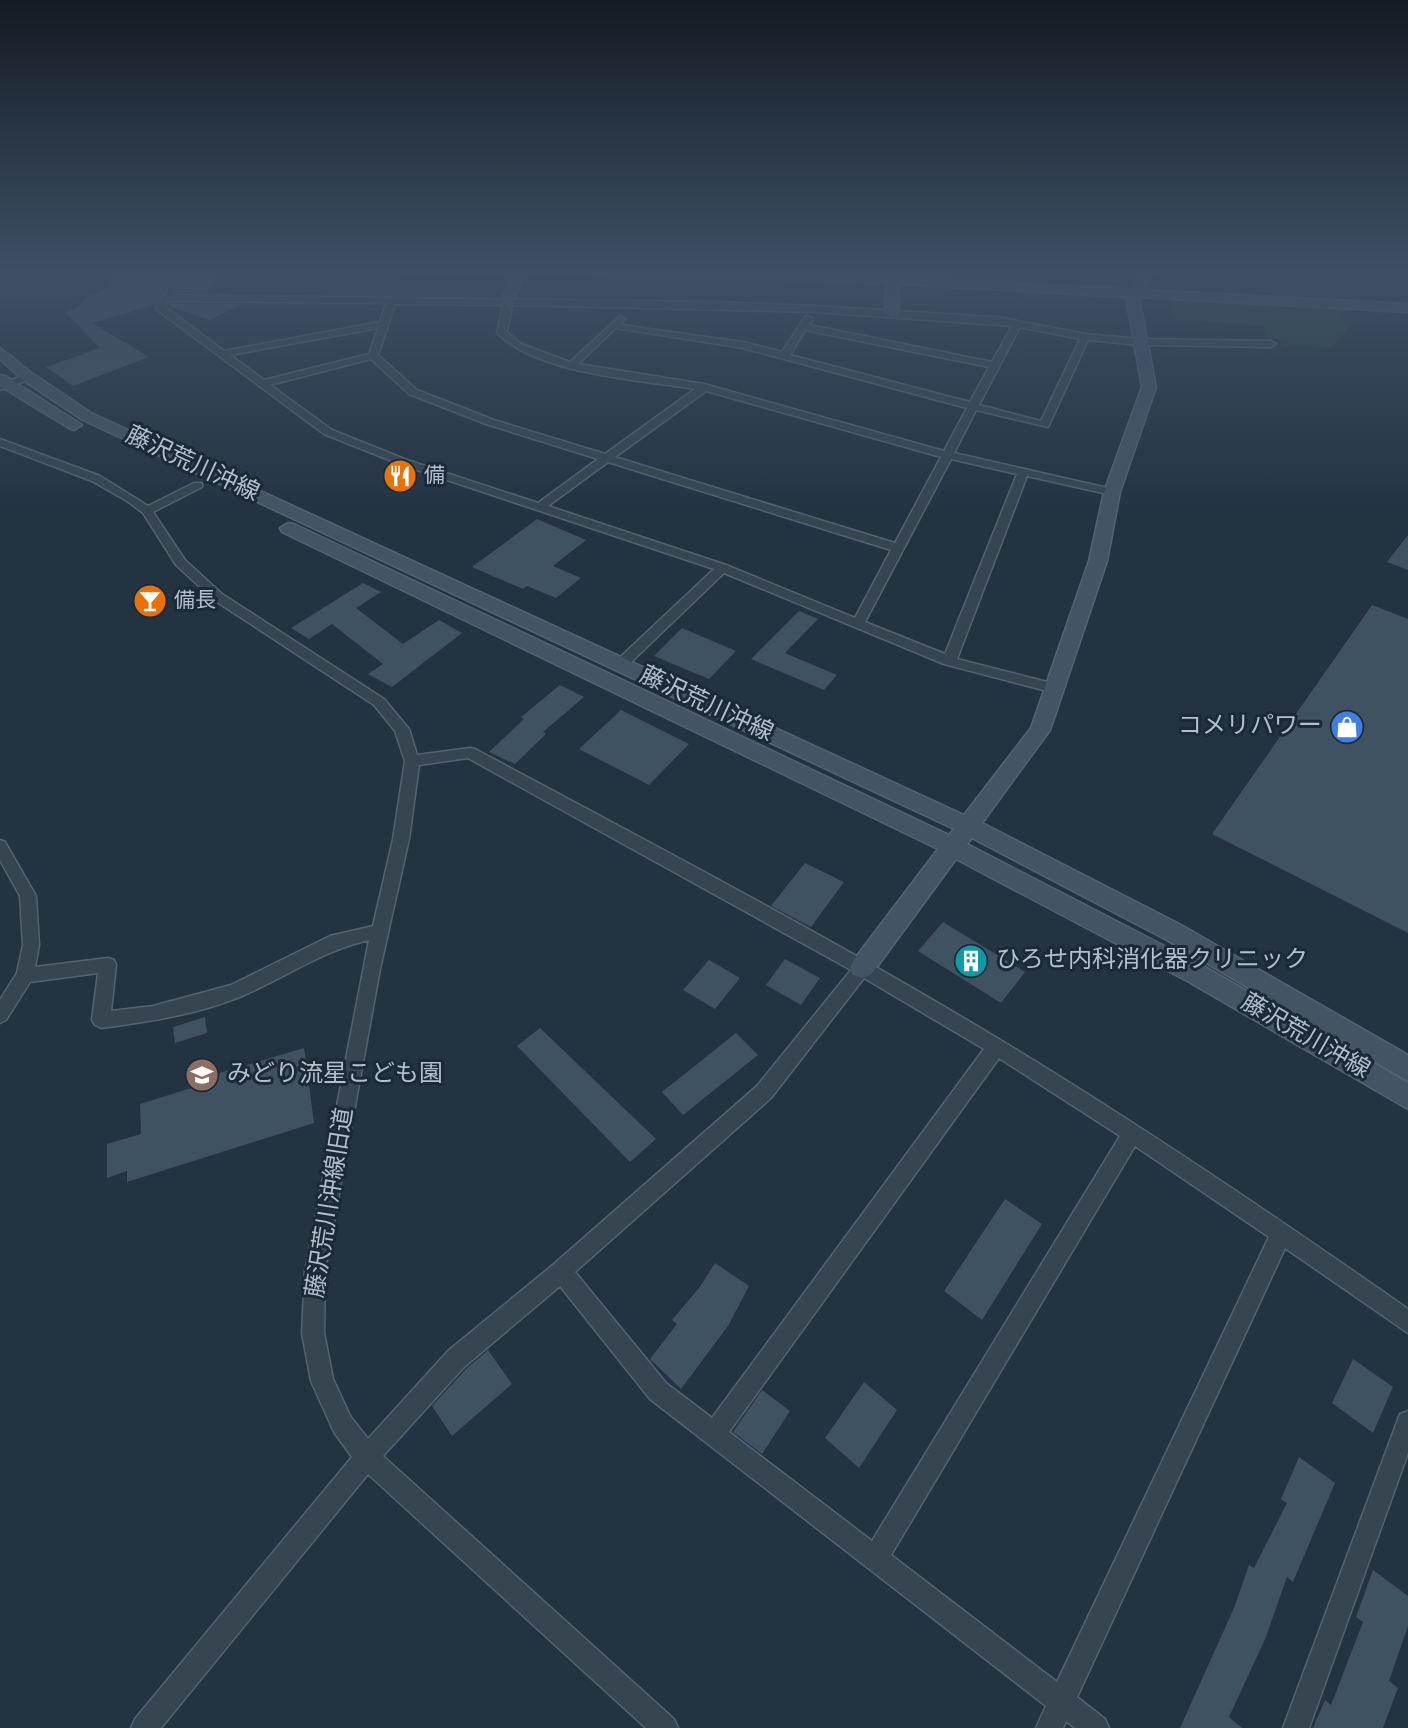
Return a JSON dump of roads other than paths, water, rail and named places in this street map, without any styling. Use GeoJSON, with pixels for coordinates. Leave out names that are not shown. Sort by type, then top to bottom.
{"type":"FeatureCollection","features":[{"type":"Feature","properties":{"kind":"main road","name":"藤沢荒川沖線"},"geometry":{"type":"LineString","coordinates":[[0,352],[28,377],[86,416],[966,825],[1173,932],[1408,1069]]}},
{"type":"Feature","properties":{"kind":"main road"},"geometry":{"type":"LineString","coordinates":[[862,968],[966,825],[1040,730],[1098,561],[1112,492],[1149,387],[1142,352]]}},
{"type":"Feature","properties":{"kind":"main road","name":"藤沢荒川沖線"},"geometry":{"type":"LineString","coordinates":[[3,383],[77,427],[952,846],[1198,975],[1408,1097]]}},
{"type":"Feature","properties":{"kind":"street"},"geometry":{"type":"LineString","coordinates":[[218,352],[328,432],[538,508],[722,568],[950,660],[1054,688]]}},
{"type":"Feature","properties":{"kind":"street"},"geometry":{"type":"LineString","coordinates":[[221,354],[234,352]]}},
{"type":"Feature","properties":{"kind":"street"},"geometry":{"type":"LineString","coordinates":[[373,356],[374,352]]}},
{"type":"Feature","properties":{"kind":"street"},"geometry":{"type":"LineString","coordinates":[[532,352],[571,366],[704,387],[947,455],[1112,492]]}},
{"type":"Feature","properties":{"kind":"street"},"geometry":{"type":"LineString","coordinates":[[571,366],[586,352]]}},
{"type":"Feature","properties":{"kind":"street"},"geometry":{"type":"LineString","coordinates":[[771,352],[1044,425],[1078,352]]}},
{"type":"Feature","properties":{"kind":"street"},"geometry":{"type":"LineString","coordinates":[[927,352],[995,365]]}},
{"type":"Feature","properties":{"kind":"street"},"geometry":{"type":"LineString","coordinates":[[858,623],[1002,352]]}},
{"type":"Feature","properties":{"kind":"street"},"geometry":{"type":"LineString","coordinates":[[261,384],[373,356]]}},
{"type":"Feature","properties":{"kind":"street"},"geometry":{"type":"LineString","coordinates":[[373,356],[413,392],[490,422],[898,548]]}},
{"type":"Feature","properties":{"kind":"street"},"geometry":{"type":"LineString","coordinates":[[3,383],[28,377]]}},
{"type":"Feature","properties":{"kind":"street"},"geometry":{"type":"LineString","coordinates":[[538,508],[704,387]]}},
{"type":"Feature","properties":{"kind":"street","name":"藤沢荒川沖線旧道"},"geometry":{"type":"LineString","coordinates":[[0,442],[122,490],[146,511],[180,562],[218,597],[379,702],[402,729],[412,761],[401,839],[380,931],[315,1271],[313,1333],[322,1381],[342,1424],[367,1457],[665,1728]]}},
{"type":"Feature","properties":{"kind":"street"},"geometry":{"type":"LineString","coordinates":[[950,660],[1023,472]]}},
{"type":"Feature","properties":{"kind":"street"},"geometry":{"type":"LineString","coordinates":[[146,511],[198,485]]}},
{"type":"Feature","properties":{"kind":"street"},"geometry":{"type":"LineString","coordinates":[[620,665],[722,568]]}},
{"type":"Feature","properties":{"kind":"street"},"geometry":{"type":"LineString","coordinates":[[412,761],[470,753],[862,968],[996,1047],[1132,1134],[1282,1233],[1408,1322]]}},
{"type":"Feature","properties":{"kind":"street"},"geometry":{"type":"LineString","coordinates":[[0,846],[28,896],[31,945],[25,975],[0,1015]]}},
{"type":"Feature","properties":{"kind":"street"},"geometry":{"type":"LineString","coordinates":[[25,975],[108,965],[101,1020],[153,1014],[235,991],[336,941],[380,931]]}},
{"type":"Feature","properties":{"kind":"street"},"geometry":{"type":"LineString","coordinates":[[144,1728],[367,1457],[456,1359],[562,1271],[764,1092],[862,968]]}},
{"type":"Feature","properties":{"kind":"street"},"geometry":{"type":"LineString","coordinates":[[714,1434],[996,1047]]}},
{"type":"Feature","properties":{"kind":"street"},"geometry":{"type":"LineString","coordinates":[[875,1559],[1132,1134]]}},
{"type":"Feature","properties":{"kind":"street"},"geometry":{"type":"LineString","coordinates":[[1049,1728],[1282,1233]]}},
{"type":"Feature","properties":{"kind":"street"},"geometry":{"type":"LineString","coordinates":[[562,1271],[657,1391],[1096,1728]]}},
{"type":"Feature","properties":{"kind":"street"},"geometry":{"type":"LineString","coordinates":[[1296,1728],[1408,1422]]}},
{"type":"Feature","properties":{"kind":"place","name":"備"},"geometry":{"type":"Point","coordinates":[400,476]}},
{"type":"Feature","properties":{"kind":"place","name":"備長"},"geometry":{"type":"Point","coordinates":[150,601]}},
{"type":"Feature","properties":{"kind":"place","name":"コメリパワー"},"geometry":{"type":"Point","coordinates":[1347,727]}},
{"type":"Feature","properties":{"kind":"place","name":"ひろせ内科消化器クリニック"},"geometry":{"type":"Point","coordinates":[971,961]}},
{"type":"Feature","properties":{"kind":"place","name":"みどり流星こども園"},"geometry":{"type":"Point","coordinates":[202,1075]}}]}
